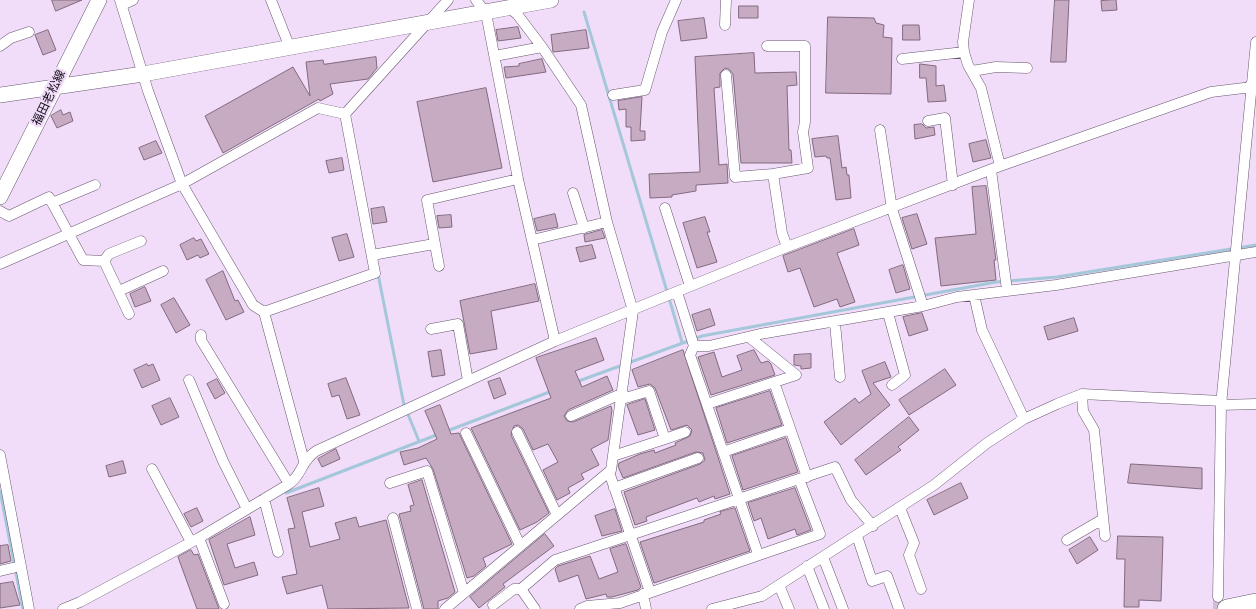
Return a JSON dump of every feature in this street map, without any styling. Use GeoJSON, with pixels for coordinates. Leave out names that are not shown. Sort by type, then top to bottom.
{"type":"FeatureCollection","features":[{"type":"Feature","properties":{"kind":"highway"},"geometry":{"type":"LineString","coordinates":[[1222,603],[1256,603]]}},
{"type":"Feature","properties":{"kind":"street","name":"福田老松線"},"geometry":{"type":"LineString","coordinates":[[0,198],[99,0]]}},
{"type":"Feature","properties":{"kind":"street"},"geometry":{"type":"LineString","coordinates":[[133,0],[121,2],[143,74],[182,184],[253,305],[264,312],[304,461]]}},
{"type":"Feature","properties":{"kind":"street"},"geometry":{"type":"LineString","coordinates":[[271,0],[290,48]]}},
{"type":"Feature","properties":{"kind":"street"},"geometry":{"type":"LineString","coordinates":[[344,114],[448,0]]}},
{"type":"Feature","properties":{"kind":"street"},"geometry":{"type":"LineString","coordinates":[[476,0],[486,12],[518,179],[555,341]]}},
{"type":"Feature","properties":{"kind":"street"},"geometry":{"type":"LineString","coordinates":[[0,96],[143,74],[551,0]]}},
{"type":"Feature","properties":{"kind":"street"},"geometry":{"type":"LineString","coordinates":[[613,95],[645,90],[662,32],[676,0]]}},
{"type":"Feature","properties":{"kind":"street"},"geometry":{"type":"LineString","coordinates":[[725,25],[726,0]]}},
{"type":"Feature","properties":{"kind":"street"},"geometry":{"type":"LineString","coordinates":[[970,0],[963,42],[964,52],[981,88],[996,168],[1007,290]]}},
{"type":"Feature","properties":{"kind":"street"},"geometry":{"type":"LineString","coordinates":[[449,608],[520,545],[608,472],[613,456],[633,311],[608,222],[581,105],[542,47],[517,14],[509,8]]}},
{"type":"Feature","properties":{"kind":"street"},"geometry":{"type":"LineString","coordinates":[[0,46],[10,38],[29,32]]}},
{"type":"Feature","properties":{"kind":"street"},"geometry":{"type":"LineString","coordinates":[[1222,603],[1222,403],[1254,87],[1256,42]]}},
{"type":"Feature","properties":{"kind":"street"},"geometry":{"type":"LineString","coordinates":[[726,75],[735,176],[773,174],[808,168],[803,132],[805,122],[805,46],[767,46]]}},
{"type":"Feature","properties":{"kind":"street"},"geometry":{"type":"LineString","coordinates":[[500,56],[542,47]]}},
{"type":"Feature","properties":{"kind":"street"},"geometry":{"type":"LineString","coordinates":[[902,59],[964,52]]}},
{"type":"Feature","properties":{"kind":"street"},"geometry":{"type":"LineString","coordinates":[[972,71],[996,68],[1027,68]]}},
{"type":"Feature","properties":{"kind":"street"},"geometry":{"type":"LineString","coordinates":[[63,609],[80,602],[195,540],[289,484],[298,477],[304,461],[316,451],[555,341],[787,247],[996,168],[1211,92],[1254,87]]}},
{"type":"Feature","properties":{"kind":"street"},"geometry":{"type":"LineString","coordinates":[[0,264],[182,184],[318,108],[344,114]]}},
{"type":"Feature","properties":{"kind":"street"},"geometry":{"type":"LineString","coordinates":[[264,312],[375,273],[344,114]]}},
{"type":"Feature","properties":{"kind":"street"},"geometry":{"type":"LineString","coordinates":[[928,120],[945,118],[953,184]]}},
{"type":"Feature","properties":{"kind":"street"},"geometry":{"type":"LineString","coordinates":[[880,130],[892,208],[923,306]]}},
{"type":"Feature","properties":{"kind":"street"},"geometry":{"type":"LineString","coordinates":[[773,174],[782,233],[787,247]]}},
{"type":"Feature","properties":{"kind":"street"},"geometry":{"type":"LineString","coordinates":[[439,266],[427,200],[518,179]]}},
{"type":"Feature","properties":{"kind":"street"},"geometry":{"type":"LineString","coordinates":[[52,203],[95,185]]}},
{"type":"Feature","properties":{"kind":"street"},"geometry":{"type":"LineString","coordinates":[[573,193],[584,228]]}},
{"type":"Feature","properties":{"kind":"street"},"geometry":{"type":"LineString","coordinates":[[0,211],[9,216],[49,196],[83,260],[104,260]]}},
{"type":"Feature","properties":{"kind":"street"},"geometry":{"type":"LineString","coordinates":[[665,208],[690,286]]}},
{"type":"Feature","properties":{"kind":"street"},"geometry":{"type":"LineString","coordinates":[[532,240],[608,222]]}},
{"type":"Feature","properties":{"kind":"street"},"geometry":{"type":"LineString","coordinates":[[104,260],[109,254],[141,241]]}},
{"type":"Feature","properties":{"kind":"street"},"geometry":{"type":"LineString","coordinates":[[372,255],[434,244]]}},
{"type":"Feature","properties":{"kind":"street"},"geometry":{"type":"LineString","coordinates":[[694,346],[709,346],[974,295],[1056,285],[1237,250],[1256,252]]}},
{"type":"Feature","properties":{"kind":"street"},"geometry":{"type":"LineString","coordinates":[[104,260],[129,314]]}},
{"type":"Feature","properties":{"kind":"street"},"geometry":{"type":"LineString","coordinates":[[119,291],[163,271]]}},
{"type":"Feature","properties":{"kind":"street"},"geometry":{"type":"LineString","coordinates":[[672,294],[694,346],[690,355],[758,554]]}},
{"type":"Feature","properties":{"kind":"street"},"geometry":{"type":"LineString","coordinates":[[974,295],[982,330],[1024,419]]}},
{"type":"Feature","properties":{"kind":"street"},"geometry":{"type":"LineString","coordinates":[[888,313],[905,375],[892,386]]}},
{"type":"Feature","properties":{"kind":"street"},"geometry":{"type":"LineString","coordinates":[[835,323],[840,377]]}},
{"type":"Feature","properties":{"kind":"street"},"geometry":{"type":"LineString","coordinates":[[431,329],[458,324],[468,381]]}},
{"type":"Feature","properties":{"kind":"street"},"geometry":{"type":"LineString","coordinates":[[201,335],[201,340],[289,484]]}},
{"type":"Feature","properties":{"kind":"street"},"geometry":{"type":"LineString","coordinates":[[707,404],[796,375],[749,337]]}},
{"type":"Feature","properties":{"kind":"street"},"geometry":{"type":"LineString","coordinates":[[189,380],[223,461],[247,509]]}},
{"type":"Feature","properties":{"kind":"street"},"geometry":{"type":"LineString","coordinates":[[580,609],[587,606],[620,603],[820,534],[790,429],[774,382]]}},
{"type":"Feature","properties":{"kind":"street"},"geometry":{"type":"LineString","coordinates":[[571,416],[622,396],[649,391],[665,439]]}},
{"type":"Feature","properties":{"kind":"street"},"geometry":{"type":"LineString","coordinates":[[1082,394],[1083,411],[1094,430],[1105,536]]}},
{"type":"Feature","properties":{"kind":"street"},"geometry":{"type":"LineString","coordinates":[[712,609],[734,606],[762,596],[806,566],[900,508],[934,485],[987,443],[1024,419],[1082,394],[1256,404]]}},
{"type":"Feature","properties":{"kind":"street"},"geometry":{"type":"LineString","coordinates":[[723,452],[790,429]]}},
{"type":"Feature","properties":{"kind":"street"},"geometry":{"type":"LineString","coordinates":[[517,432],[557,514]]}},
{"type":"Feature","properties":{"kind":"street"},"geometry":{"type":"LineString","coordinates":[[613,456],[685,432]]}},
{"type":"Feature","properties":{"kind":"street"},"geometry":{"type":"LineString","coordinates":[[466,433],[520,545]]}},
{"type":"Feature","properties":{"kind":"street"},"geometry":{"type":"LineString","coordinates":[[0,455],[3,506],[29,609]]}},
{"type":"Feature","properties":{"kind":"street"},"geometry":{"type":"LineString","coordinates":[[614,488],[698,458]]}},
{"type":"Feature","properties":{"kind":"street"},"geometry":{"type":"LineString","coordinates":[[493,605],[514,589],[521,589],[555,560],[835,467],[851,500],[873,526]]}},
{"type":"Feature","properties":{"kind":"street"},"geometry":{"type":"LineString","coordinates":[[152,469],[195,540],[224,604]]}},
{"type":"Feature","properties":{"kind":"street"},"geometry":{"type":"LineString","coordinates":[[390,483],[428,471],[464,593]]}},
{"type":"Feature","properties":{"kind":"street"},"geometry":{"type":"LineString","coordinates":[[608,472],[630,536],[646,593],[646,609]]}},
{"type":"Feature","properties":{"kind":"street"},"geometry":{"type":"LineString","coordinates":[[264,499],[278,552]]}},
{"type":"Feature","properties":{"kind":"street"},"geometry":{"type":"LineString","coordinates":[[900,508],[914,543],[909,555],[921,589]]}},
{"type":"Feature","properties":{"kind":"street"},"geometry":{"type":"LineString","coordinates":[[393,518],[417,609]]}},
{"type":"Feature","properties":{"kind":"street"},"geometry":{"type":"LineString","coordinates":[[1067,540],[1103,519]]}},
{"type":"Feature","properties":{"kind":"street"},"geometry":{"type":"LineString","coordinates":[[857,536],[872,581],[887,576],[899,609]]}},
{"type":"Feature","properties":{"kind":"street"},"geometry":{"type":"LineString","coordinates":[[823,556],[843,609]]}},
{"type":"Feature","properties":{"kind":"street"},"geometry":{"type":"LineString","coordinates":[[806,566],[824,609]]}},
{"type":"Feature","properties":{"kind":"street"},"geometry":{"type":"LineString","coordinates":[[0,571],[17,567]]}},
{"type":"Feature","properties":{"kind":"street"},"geometry":{"type":"LineString","coordinates":[[779,585],[788,609]]}},
{"type":"Feature","properties":{"kind":"street"},"geometry":{"type":"LineString","coordinates":[[521,589],[534,609]]}},
{"type":"Feature","properties":{"kind":"building"},"geometry":{"type":"Polygon","coordinates":[[[52,0],[82,0],[56,11],[52,0]]]}},
{"type":"Feature","properties":{"kind":"building"},"geometry":{"type":"Polygon","coordinates":[[[1055,0],[1069,0],[1066,62],[1051,62],[1055,0]]]}},
{"type":"Feature","properties":{"kind":"building"},"geometry":{"type":"Polygon","coordinates":[[[1116,0],[1117,10],[1102,11],[1101,1],[1116,0]]]}},
{"type":"Feature","properties":{"kind":"building"},"geometry":{"type":"Polygon","coordinates":[[[739,6],[758,6],[758,18],[739,18],[739,6]]]}},
{"type":"Feature","properties":{"kind":"building"},"geometry":{"type":"Polygon","coordinates":[[[828,17],[874,18],[876,23],[884,25],[883,37],[892,38],[891,94],[826,93],[828,17]]]}},
{"type":"Feature","properties":{"kind":"building"},"geometry":{"type":"Polygon","coordinates":[[[704,18],[707,38],[681,41],[678,21],[704,18]]]}},
{"type":"Feature","properties":{"kind":"building"},"geometry":{"type":"Polygon","coordinates":[[[903,25],[919,25],[920,40],[903,40],[903,25]]]}},
{"type":"Feature","properties":{"kind":"building"},"geometry":{"type":"Polygon","coordinates":[[[518,27],[521,38],[498,41],[496,30],[518,27]]]}},
{"type":"Feature","properties":{"kind":"building"},"geometry":{"type":"Polygon","coordinates":[[[48,30],[56,50],[43,55],[35,35],[48,30]]]}},
{"type":"Feature","properties":{"kind":"building"},"geometry":{"type":"Polygon","coordinates":[[[586,30],[589,48],[553,52],[551,35],[586,30]]]}},
{"type":"Feature","properties":{"kind":"building"},"geometry":{"type":"Polygon","coordinates":[[[754,53],[755,73],[796,72],[797,85],[787,86],[789,150],[791,150],[792,163],[741,163],[733,74],[729,69],[725,68],[720,73],[720,87],[714,88],[719,165],[727,164],[728,183],[696,185],[696,191],[672,195],[672,197],[650,198],[649,174],[700,172],[695,57],[754,53]]]}},
{"type":"Feature","properties":{"kind":"building"},"geometry":{"type":"Polygon","coordinates":[[[376,57],[377,68],[368,79],[330,84],[333,94],[320,101],[319,99],[223,153],[205,116],[293,67],[310,96],[306,62],[323,60],[324,64],[376,57]]]}},
{"type":"Feature","properties":{"kind":"building"},"geometry":{"type":"Polygon","coordinates":[[[542,59],[546,72],[506,78],[504,67],[519,66],[519,64],[542,59]]]}},
{"type":"Feature","properties":{"kind":"building"},"geometry":{"type":"Polygon","coordinates":[[[920,64],[936,66],[936,86],[944,85],[946,101],[928,102],[926,78],[920,78],[920,64]]]}},
{"type":"Feature","properties":{"kind":"building"},"geometry":{"type":"Polygon","coordinates":[[[486,88],[502,168],[433,182],[417,102],[486,88]]]}},
{"type":"Feature","properties":{"kind":"building"},"geometry":{"type":"Polygon","coordinates":[[[642,97],[640,131],[645,131],[645,140],[631,141],[631,127],[626,127],[626,109],[619,110],[618,101],[642,97]]]}},
{"type":"Feature","properties":{"kind":"building"},"geometry":{"type":"Polygon","coordinates":[[[61,110],[63,115],[70,112],[73,121],[57,128],[51,116],[61,110]]]}},
{"type":"Feature","properties":{"kind":"building"},"geometry":{"type":"Polygon","coordinates":[[[922,124],[926,128],[934,127],[935,135],[915,139],[914,125],[922,124]]]}},
{"type":"Feature","properties":{"kind":"building"},"geometry":{"type":"Polygon","coordinates":[[[838,136],[842,168],[846,167],[847,175],[849,175],[851,198],[836,200],[830,158],[826,156],[815,157],[812,139],[838,136]]]}},
{"type":"Feature","properties":{"kind":"building"},"geometry":{"type":"Polygon","coordinates":[[[986,140],[991,158],[973,162],[969,144],[986,140]]]}},
{"type":"Feature","properties":{"kind":"building"},"geometry":{"type":"Polygon","coordinates":[[[156,141],[162,153],[144,160],[139,148],[156,141]]]}},
{"type":"Feature","properties":{"kind":"building"},"geometry":{"type":"Polygon","coordinates":[[[342,158],[344,170],[329,173],[326,161],[342,158]]]}},
{"type":"Feature","properties":{"kind":"building"},"geometry":{"type":"Polygon","coordinates":[[[986,186],[996,260],[994,260],[996,280],[941,286],[935,238],[976,234],[972,187],[986,186]]]}},
{"type":"Feature","properties":{"kind":"building"},"geometry":{"type":"Polygon","coordinates":[[[384,207],[387,222],[373,224],[371,209],[384,207]]]}},
{"type":"Feature","properties":{"kind":"building"},"geometry":{"type":"Polygon","coordinates":[[[555,214],[558,227],[537,231],[534,219],[555,214]]]}},
{"type":"Feature","properties":{"kind":"building"},"geometry":{"type":"Polygon","coordinates":[[[917,214],[927,244],[912,249],[902,218],[917,214]]]}},
{"type":"Feature","properties":{"kind":"building"},"geometry":{"type":"Polygon","coordinates":[[[451,215],[452,227],[439,228],[437,216],[451,215]]]}},
{"type":"Feature","properties":{"kind":"building"},"geometry":{"type":"Polygon","coordinates":[[[705,217],[710,232],[707,232],[717,262],[697,268],[683,223],[705,217]]]}},
{"type":"Feature","properties":{"kind":"building"},"geometry":{"type":"Polygon","coordinates":[[[854,229],[859,245],[837,253],[855,302],[840,307],[837,299],[814,307],[800,268],[788,272],[783,256],[854,229]]]}},
{"type":"Feature","properties":{"kind":"building"},"geometry":{"type":"Polygon","coordinates":[[[602,230],[605,238],[585,242],[584,235],[602,230]]]}},
{"type":"Feature","properties":{"kind":"building"},"geometry":{"type":"Polygon","coordinates":[[[347,234],[354,257],[339,261],[332,238],[347,234]]]}},
{"type":"Feature","properties":{"kind":"building"},"geometry":{"type":"Polygon","coordinates":[[[194,238],[196,241],[201,239],[209,254],[200,258],[198,255],[187,260],[180,245],[194,238]]]}},
{"type":"Feature","properties":{"kind":"building"},"geometry":{"type":"Polygon","coordinates":[[[592,245],[596,258],[580,262],[576,248],[592,245]]]}},
{"type":"Feature","properties":{"kind":"building"},"geometry":{"type":"Polygon","coordinates":[[[903,265],[910,289],[896,293],[889,270],[903,265]]]}},
{"type":"Feature","properties":{"kind":"building"},"geometry":{"type":"Polygon","coordinates":[[[223,271],[235,301],[238,300],[244,312],[226,320],[206,280],[223,271]]]}},
{"type":"Feature","properties":{"kind":"building"},"geometry":{"type":"Polygon","coordinates":[[[535,284],[539,301],[491,311],[497,349],[470,354],[460,301],[535,284]]]}},
{"type":"Feature","properties":{"kind":"building"},"geometry":{"type":"Polygon","coordinates":[[[145,287],[151,301],[135,307],[130,294],[145,287]]]}},
{"type":"Feature","properties":{"kind":"building"},"geometry":{"type":"Polygon","coordinates":[[[174,298],[190,325],[176,333],[161,305],[174,298]]]}},
{"type":"Feature","properties":{"kind":"building"},"geometry":{"type":"Polygon","coordinates":[[[710,309],[715,325],[697,331],[692,315],[710,309]]]}},
{"type":"Feature","properties":{"kind":"building"},"geometry":{"type":"Polygon","coordinates":[[[922,313],[928,330],[909,336],[903,317],[922,313]]]}},
{"type":"Feature","properties":{"kind":"building"},"geometry":{"type":"Polygon","coordinates":[[[1074,318],[1078,331],[1048,340],[1044,327],[1074,318]]]}},
{"type":"Feature","properties":{"kind":"building"},"geometry":{"type":"Polygon","coordinates":[[[596,338],[604,360],[575,371],[582,387],[607,376],[613,390],[568,410],[564,416],[567,421],[573,422],[611,406],[608,440],[591,449],[599,465],[581,474],[584,479],[568,488],[570,493],[557,500],[543,470],[558,462],[548,444],[533,450],[523,429],[518,425],[514,426],[511,435],[549,513],[537,522],[520,530],[471,428],[551,398],[536,358],[596,338]]]}},
{"type":"Feature","properties":{"kind":"building"},"geometry":{"type":"Polygon","coordinates":[[[441,350],[445,375],[432,377],[428,352],[441,350]]]}},
{"type":"Feature","properties":{"kind":"building"},"geometry":{"type":"Polygon","coordinates":[[[683,350],[730,494],[715,499],[714,496],[699,502],[697,498],[646,517],[647,521],[635,525],[624,492],[700,464],[705,460],[703,453],[696,452],[623,478],[618,466],[619,463],[640,454],[654,450],[655,453],[676,445],[675,443],[690,436],[692,430],[687,425],[671,430],[655,388],[650,384],[638,387],[632,370],[683,350]]]}},
{"type":"Feature","properties":{"kind":"building"},"geometry":{"type":"Polygon","coordinates":[[[754,350],[761,363],[768,361],[771,364],[775,375],[711,395],[698,357],[714,352],[722,377],[742,370],[737,356],[754,350]]]}},
{"type":"Feature","properties":{"kind":"building"},"geometry":{"type":"Polygon","coordinates":[[[811,354],[811,368],[801,369],[801,366],[794,365],[794,355],[811,354]]]}},
{"type":"Feature","properties":{"kind":"building"},"geometry":{"type":"Polygon","coordinates":[[[885,362],[891,377],[873,383],[890,405],[841,445],[824,422],[855,398],[859,403],[871,394],[862,371],[885,362]]]}},
{"type":"Feature","properties":{"kind":"building"},"geometry":{"type":"Polygon","coordinates":[[[147,364],[148,366],[153,364],[160,380],[142,388],[134,370],[147,364]]]}},
{"type":"Feature","properties":{"kind":"building"},"geometry":{"type":"Polygon","coordinates":[[[945,369],[956,385],[909,415],[899,400],[945,369]]]}},
{"type":"Feature","properties":{"kind":"building"},"geometry":{"type":"Polygon","coordinates":[[[346,378],[360,415],[347,419],[339,395],[332,397],[328,384],[346,378]]]}},
{"type":"Feature","properties":{"kind":"building"},"geometry":{"type":"Polygon","coordinates":[[[500,378],[506,394],[494,399],[488,382],[500,378]]]}},
{"type":"Feature","properties":{"kind":"building"},"geometry":{"type":"Polygon","coordinates":[[[217,379],[225,393],[215,399],[207,384],[217,379]]]}},
{"type":"Feature","properties":{"kind":"building"},"geometry":{"type":"Polygon","coordinates":[[[770,391],[782,425],[727,443],[716,408],[770,391]]]}},
{"type":"Feature","properties":{"kind":"building"},"geometry":{"type":"Polygon","coordinates":[[[170,398],[179,417],[161,425],[152,406],[170,398]]]}},
{"type":"Feature","properties":{"kind":"building"},"geometry":{"type":"Polygon","coordinates":[[[645,399],[655,430],[638,435],[627,405],[645,399]]]}},
{"type":"Feature","properties":{"kind":"building"},"geometry":{"type":"Polygon","coordinates":[[[440,405],[451,434],[459,433],[512,544],[483,558],[486,566],[474,576],[467,578],[433,469],[426,458],[404,465],[400,452],[418,448],[437,439],[425,411],[440,405]]]}},
{"type":"Feature","properties":{"kind":"building"},"geometry":{"type":"Polygon","coordinates":[[[909,417],[919,430],[898,447],[901,450],[866,475],[855,460],[909,417]]]}},
{"type":"Feature","properties":{"kind":"building"},"geometry":{"type":"Polygon","coordinates":[[[786,438],[798,472],[743,490],[732,456],[786,438]]]}},
{"type":"Feature","properties":{"kind":"building"},"geometry":{"type":"Polygon","coordinates":[[[336,449],[340,459],[322,467],[318,459],[336,449]]]}},
{"type":"Feature","properties":{"kind":"building"},"geometry":{"type":"Polygon","coordinates":[[[123,461],[126,473],[109,477],[106,466],[123,461]]]}},
{"type":"Feature","properties":{"kind":"building"},"geometry":{"type":"Polygon","coordinates":[[[1131,464],[1202,468],[1202,489],[1128,483],[1131,464]]]}},
{"type":"Feature","properties":{"kind":"building"},"geometry":{"type":"Polygon","coordinates":[[[422,480],[455,592],[448,598],[438,601],[438,609],[424,609],[399,514],[411,511],[410,506],[414,505],[408,485],[422,480]]]}},
{"type":"Feature","properties":{"kind":"building"},"geometry":{"type":"Polygon","coordinates":[[[961,483],[968,498],[934,515],[927,500],[961,483]]]}},
{"type":"Feature","properties":{"kind":"building"},"geometry":{"type":"Polygon","coordinates":[[[319,488],[324,506],[302,512],[310,547],[340,539],[335,523],[356,517],[359,527],[386,520],[409,608],[328,609],[322,585],[287,594],[282,577],[297,574],[288,529],[295,528],[287,498],[319,488]]]}},
{"type":"Feature","properties":{"kind":"building"},"geometry":{"type":"Polygon","coordinates":[[[795,488],[811,530],[797,535],[795,529],[768,539],[761,518],[754,521],[748,503],[795,488]]]}},
{"type":"Feature","properties":{"kind":"building"},"geometry":{"type":"Polygon","coordinates":[[[197,508],[203,521],[191,527],[184,514],[197,508]]]}},
{"type":"Feature","properties":{"kind":"building"},"geometry":{"type":"Polygon","coordinates":[[[735,508],[750,551],[654,583],[640,542],[704,522],[704,520],[721,514],[720,512],[735,508]]]}},
{"type":"Feature","properties":{"kind":"building"},"geometry":{"type":"Polygon","coordinates":[[[615,509],[622,531],[602,536],[595,516],[615,509]]]}},
{"type":"Feature","properties":{"kind":"building"},"geometry":{"type":"Polygon","coordinates":[[[250,517],[255,535],[227,544],[235,568],[254,562],[258,575],[224,585],[209,540],[250,517]]]}},
{"type":"Feature","properties":{"kind":"building"},"geometry":{"type":"Polygon","coordinates":[[[545,534],[554,546],[503,584],[505,587],[479,608],[470,597],[545,534]]]}},
{"type":"Feature","properties":{"kind":"building"},"geometry":{"type":"Polygon","coordinates":[[[1118,536],[1163,537],[1161,601],[1139,600],[1139,607],[1124,607],[1125,559],[1117,559],[1118,536]]]}},
{"type":"Feature","properties":{"kind":"building"},"geometry":{"type":"Polygon","coordinates":[[[1090,537],[1098,550],[1077,564],[1069,550],[1090,537]]]}},
{"type":"Feature","properties":{"kind":"building"},"geometry":{"type":"Polygon","coordinates":[[[626,544],[641,587],[638,590],[612,597],[607,597],[606,594],[586,599],[578,575],[559,582],[555,569],[558,566],[590,556],[599,579],[618,572],[610,549],[626,544]]]}},
{"type":"Feature","properties":{"kind":"building"},"geometry":{"type":"Polygon","coordinates":[[[8,545],[11,561],[0,564],[0,546],[8,545]]]}},
{"type":"Feature","properties":{"kind":"building"},"geometry":{"type":"Polygon","coordinates":[[[191,550],[194,555],[198,554],[219,609],[197,609],[178,557],[191,550]]]}},
{"type":"Feature","properties":{"kind":"building"},"geometry":{"type":"Polygon","coordinates":[[[13,582],[20,605],[0,608],[0,584],[13,582]]]}},
{"type":"Feature","properties":{"kind":"waterway"},"geometry":{"type":"LineString","coordinates":[[584,12],[682,342]]}},
{"type":"Feature","properties":{"kind":"waterway"},"geometry":{"type":"LineString","coordinates":[[576,382],[702,336],[996,282],[1057,277],[1256,245]]}},
{"type":"Feature","properties":{"kind":"waterway"},"geometry":{"type":"LineString","coordinates":[[378,274],[404,405]]}},
{"type":"Feature","properties":{"kind":"waterway"},"geometry":{"type":"LineString","coordinates":[[447,431],[552,391]]}},
{"type":"Feature","properties":{"kind":"waterway"},"geometry":{"type":"LineString","coordinates":[[407,412],[419,441]]}},
{"type":"Feature","properties":{"kind":"waterway"},"geometry":{"type":"LineString","coordinates":[[286,493],[439,434]]}},
{"type":"Feature","properties":{"kind":"waterway"},"geometry":{"type":"LineString","coordinates":[[0,491],[23,609]]}},
{"type":"Feature","properties":{"kind":"tunnel"},"geometry":{"type":"LineString","coordinates":[[1218,597],[1218,609]]}}]}
